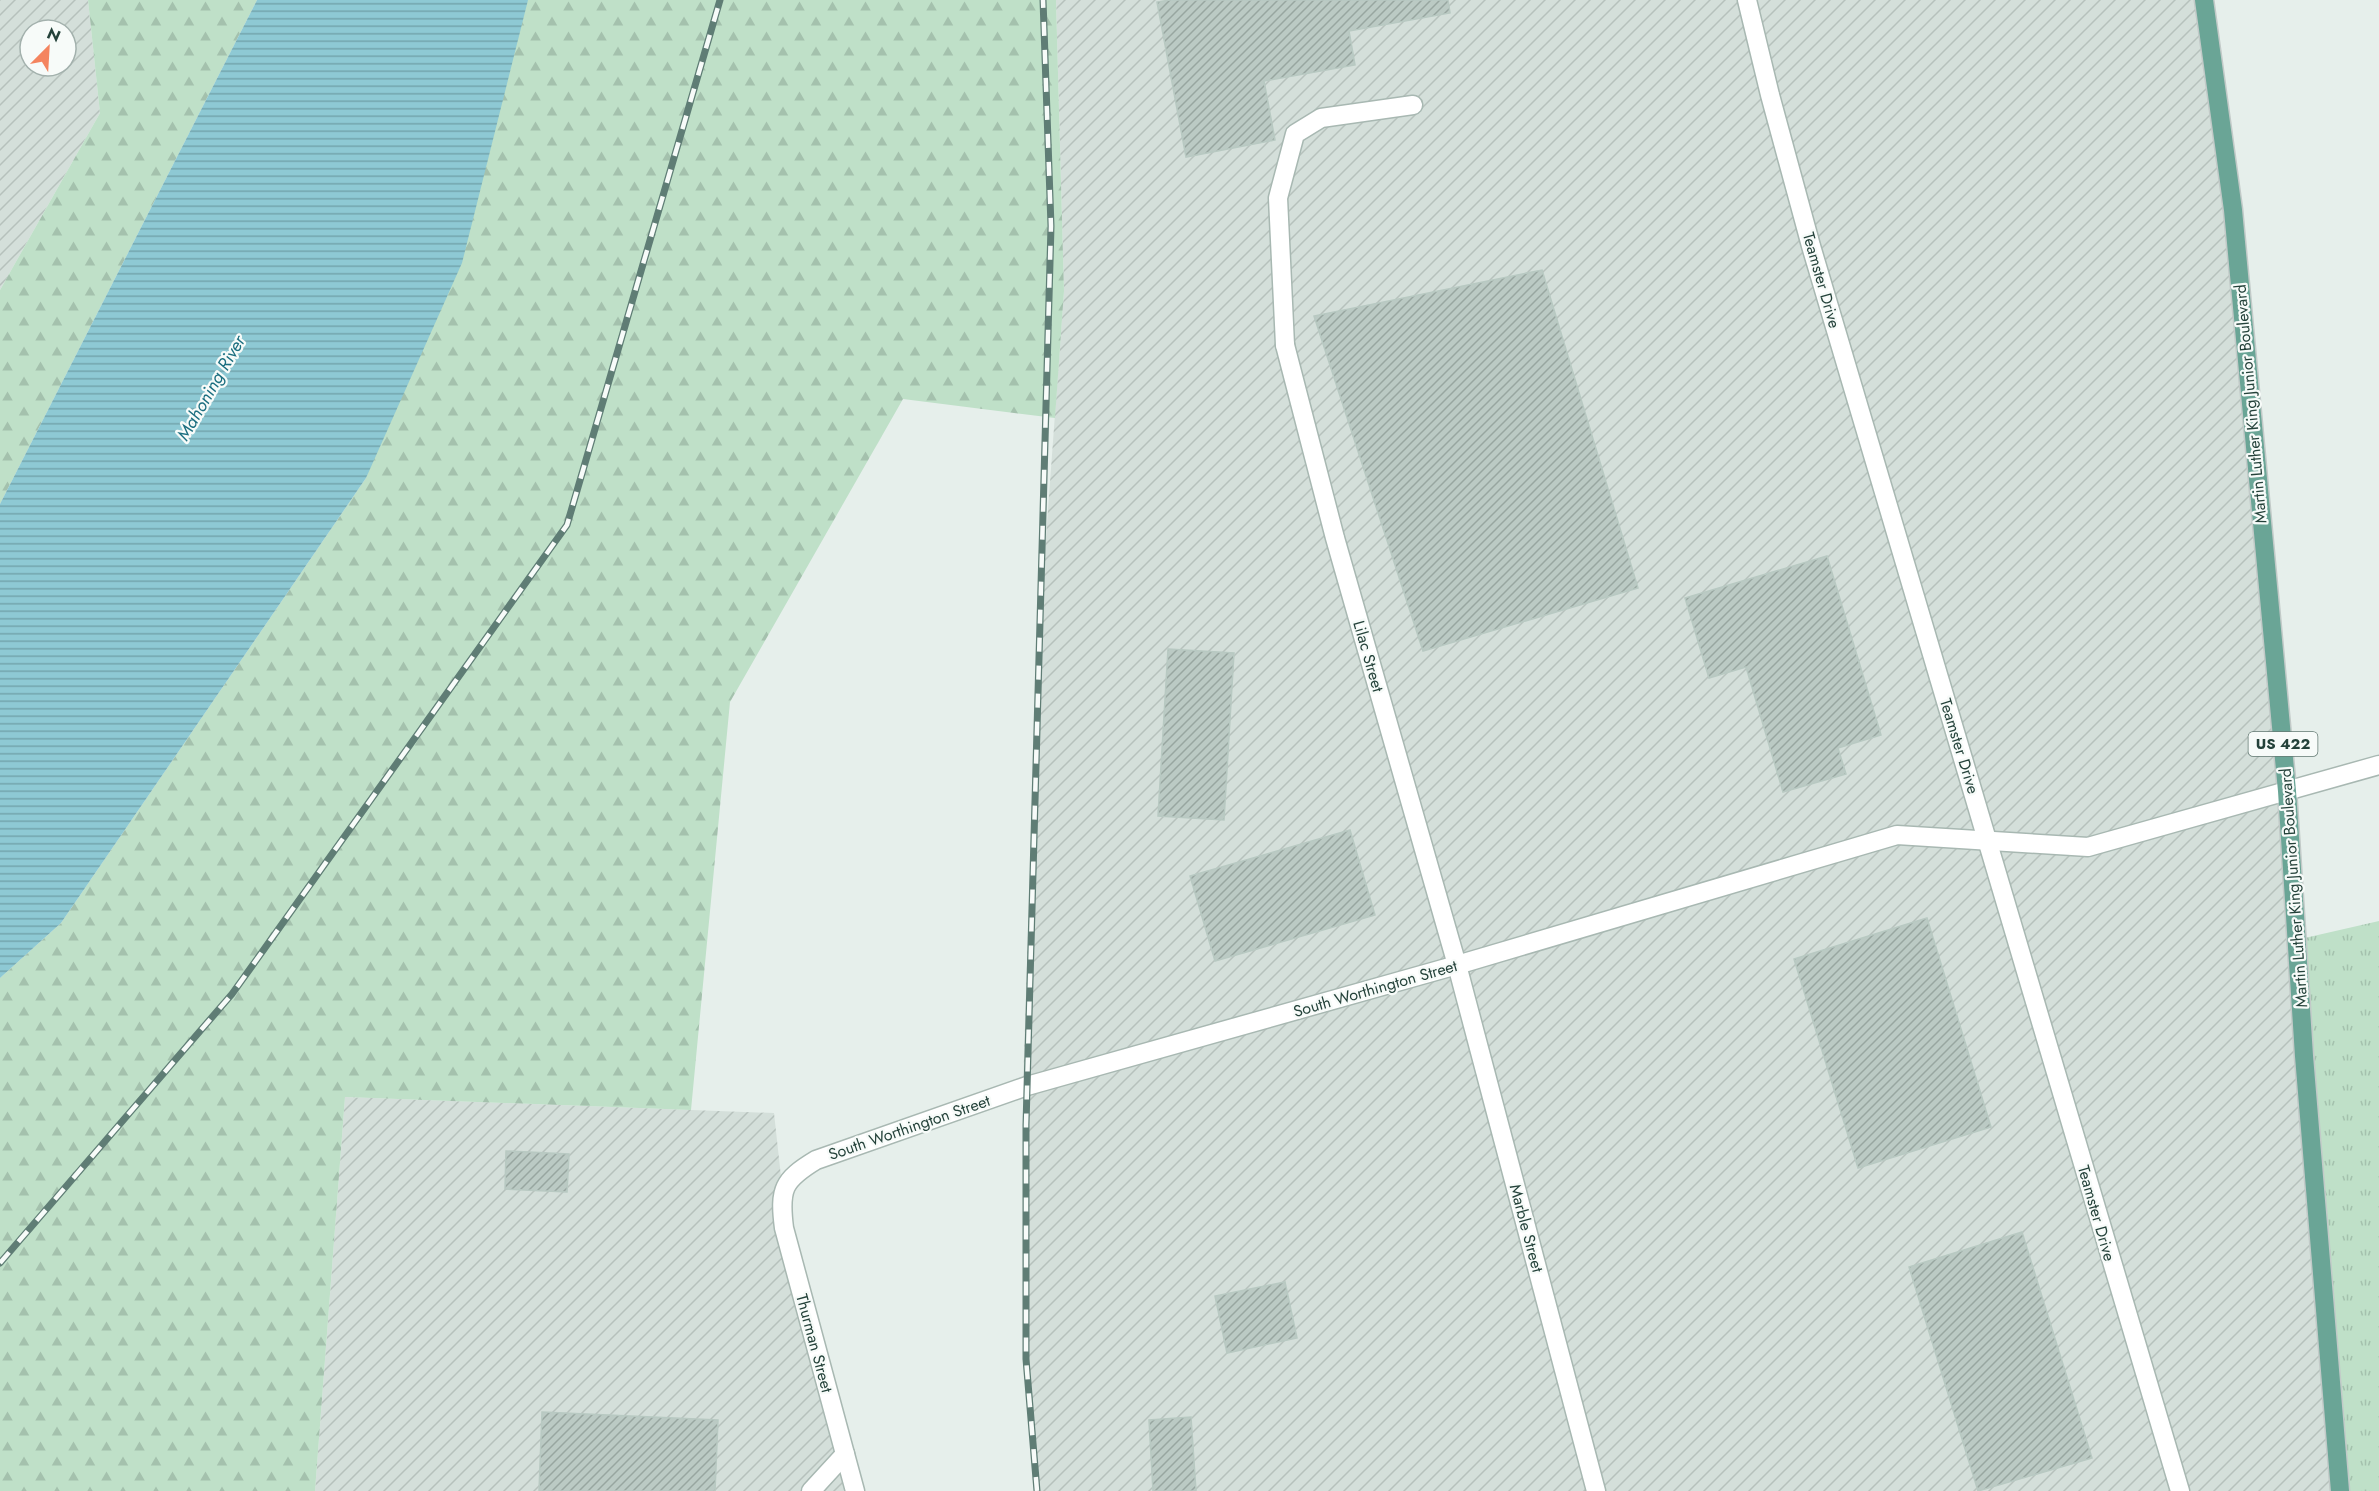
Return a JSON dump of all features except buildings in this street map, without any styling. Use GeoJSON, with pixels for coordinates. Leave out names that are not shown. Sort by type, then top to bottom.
{"type":"FeatureCollection","features":[{"type":"Feature","properties":{"kind":"main road","name":"Martin Luther King Junior Boulevard"},"geometry":{"type":"LineString","coordinates":[[2204,0],[2233,210],[2287,791],[2304,1056],[2340,1491]]}},
{"type":"Feature","properties":{"kind":"street","name":"Teamster Drive"},"geometry":{"type":"LineString","coordinates":[[1747,0],[1814,258],[2180,1491]]}},
{"type":"Feature","properties":{"kind":"street","name":"Lilac Street"},"geometry":{"type":"LineString","coordinates":[[1413,105],[1321,118],[1295,134],[1278,198],[1285,345],[1335,538],[1457,965]]}},
{"type":"Feature","properties":{"kind":"street","name":"South Worthington Street"},"geometry":{"type":"LineString","coordinates":[[783,1195],[792,1174],[816,1160],[1023,1087],[1457,965],[1897,836],[2088,847],[2379,765]]}},
{"type":"Feature","properties":{"kind":"street","name":"Marble Street"},"geometry":{"type":"LineString","coordinates":[[1457,965],[1596,1491]]}},
{"type":"Feature","properties":{"kind":"street","name":"Thurman Street"},"geometry":{"type":"LineString","coordinates":[[783,1195],[781,1206],[784,1228],[855,1491]]}},
{"type":"Feature","properties":{"kind":"street"},"geometry":{"type":"LineString","coordinates":[[811,1491],[845,1454]]}},
{"type":"Feature","properties":{"kind":"shaded area"},"geometry":{"type":"Polygon","coordinates":[[[0,0],[88,0],[100,113],[0,290],[0,0]]]}},
{"type":"Feature","properties":{"kind":"shaded area"},"geometry":{"type":"Polygon","coordinates":[[[1056,0],[2204,0],[2233,210],[2340,1491],[1034,1491],[1028,1387],[1023,1087],[1037,660],[1064,291],[1056,0]]]}},
{"type":"Feature","properties":{"kind":"shaded area"},"geometry":{"type":"Polygon","coordinates":[[[345,1097],[774,1113],[783,1195],[855,1491],[315,1491],[345,1097]]]}},
{"type":"Feature","properties":{"kind":"green space"},"geometry":{"type":"Polygon","coordinates":[[[88,0],[257,0],[0,504],[0,290],[100,113],[88,0]]]}},
{"type":"Feature","properties":{"kind":"green space"},"geometry":{"type":"Polygon","coordinates":[[[517,0],[1056,0],[1064,291],[1055,418],[903,399],[730,702],[691,1110],[345,1097],[315,1491],[0,1491],[0,978],[61,923],[366,478],[517,0]]]}},
{"type":"Feature","properties":{"kind":"green space"},"geometry":{"type":"Polygon","coordinates":[[[2379,921],[2379,1491],[2340,1491],[2296,940],[2379,921]]]}},
{"type":"Feature","properties":{"kind":"water","name":"Mahoning River"},"geometry":{"type":"Polygon","coordinates":[[[257,0],[528,0],[462,263],[366,478],[61,923],[0,978],[0,504],[257,0]]]}},
{"type":"Feature","properties":{"kind":"railway"},"geometry":{"type":"LineString","coordinates":[[0,1263],[232,994],[567,525],[720,0]]}},
{"type":"Feature","properties":{"kind":"railway"},"geometry":{"type":"LineString","coordinates":[[1037,1491],[1026,1359],[1026,1125],[1051,226],[1043,0]]}}]}
